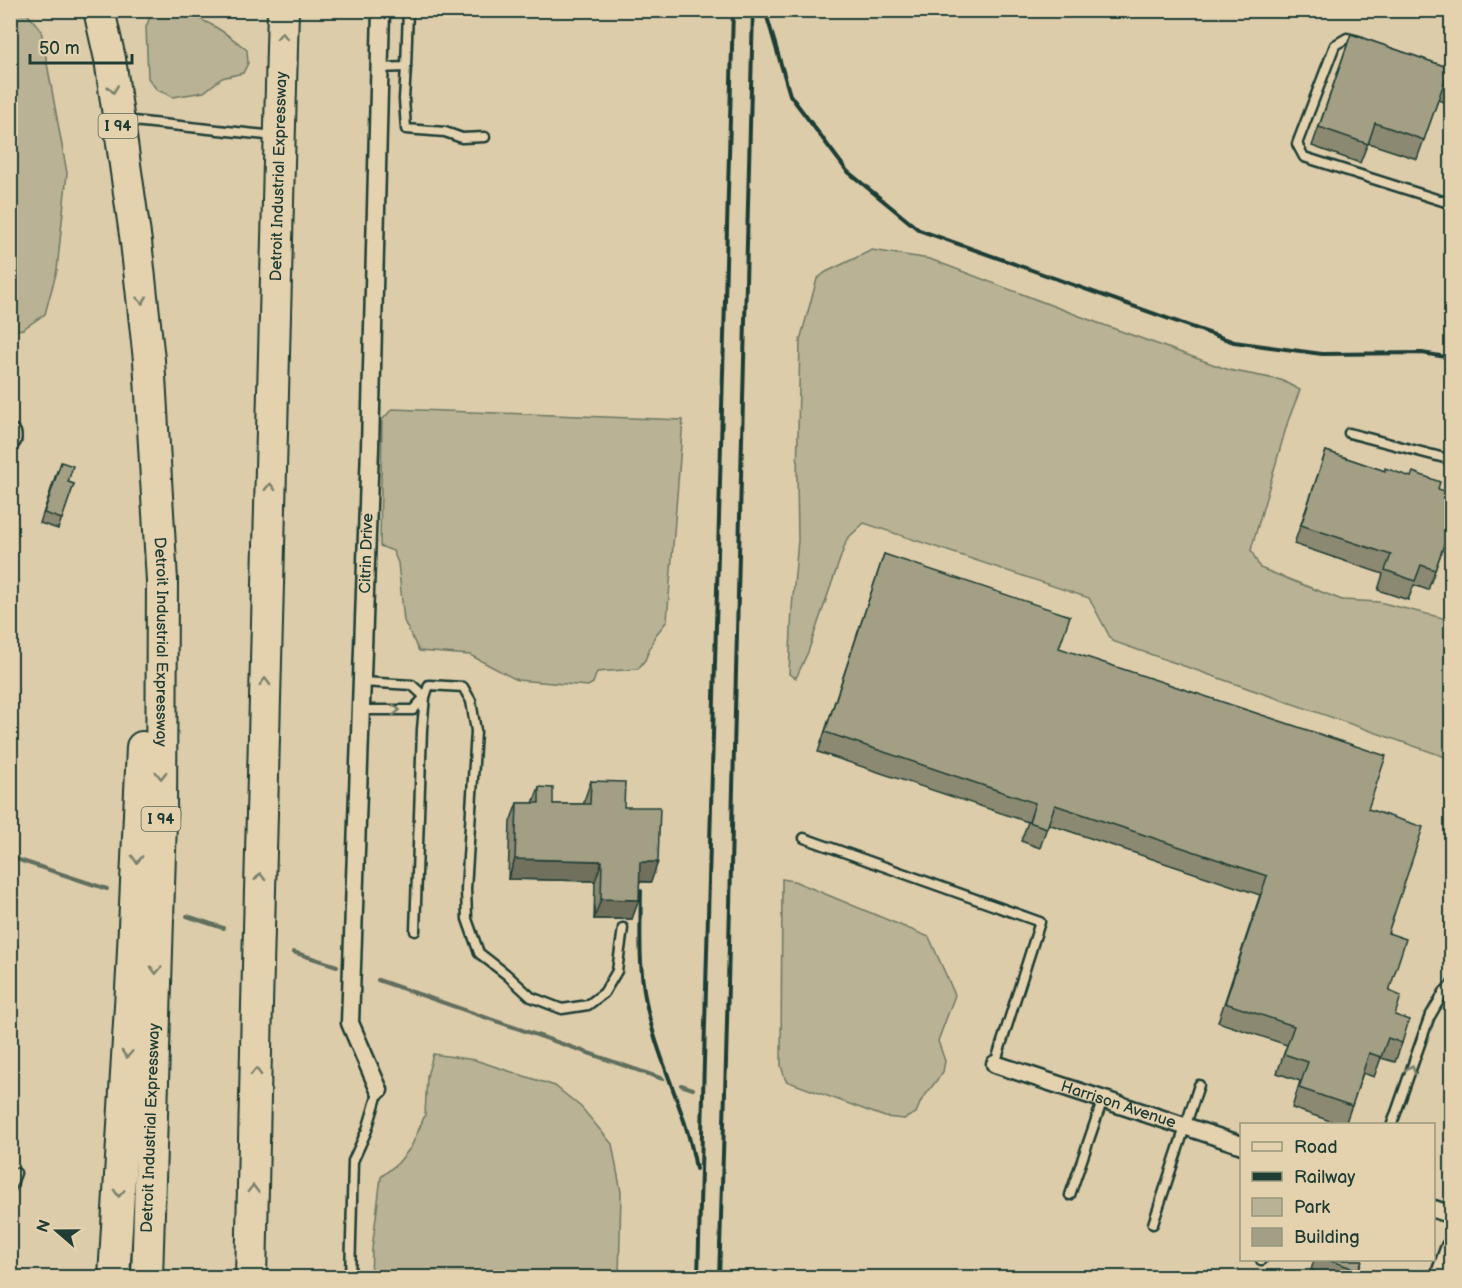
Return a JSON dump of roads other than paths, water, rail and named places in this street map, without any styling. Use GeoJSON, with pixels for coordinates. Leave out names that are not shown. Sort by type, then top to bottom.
{"type":"FeatureCollection","features":[{"type":"Feature","properties":{"kind":"highway","name":"Detroit Industrial Expressway"},"geometry":{"type":"LineString","coordinates":[[99,10],[110,59],[136,242],[149,360],[162,581],[161,820],[147,1278]]}},
{"type":"Feature","properties":{"kind":"highway","name":"Detroit Industrial Expressway"},"geometry":{"type":"LineString","coordinates":[[252,1278],[256,1028],[283,10]]}},
{"type":"Feature","properties":{"kind":"highway"},"geometry":{"type":"LineString","coordinates":[[114,1278],[143,726],[149,360]]}},
{"type":"Feature","properties":{"kind":"street","name":"Citrin Drive"},"geometry":{"type":"LineString","coordinates":[[379,1090],[350,1023],[370,447],[381,10]]}},
{"type":"Feature","properties":{"kind":"street","name":"Harrison Avenue"},"geometry":{"type":"LineString","coordinates":[[996,1064],[1240,1144]]}},
{"type":"Feature","properties":{"kind":"street"},"geometry":{"type":"LineString","coordinates":[[1435,1209],[1452,1215]]}},
{"type":"Feature","properties":{"kind":"street"},"geometry":{"type":"LineString","coordinates":[[1441,1278],[1452,1248]]}},
{"type":"Feature","properties":{"kind":"lane"},"geometry":{"type":"LineString","coordinates":[[408,10],[404,99],[406,129],[445,132],[462,138],[485,138]]}},
{"type":"Feature","properties":{"kind":"lane"},"geometry":{"type":"LineString","coordinates":[[1368,43],[1347,38],[1335,45],[1297,144],[1300,151],[1304,157],[1452,204]]}},
{"type":"Feature","properties":{"kind":"lane"},"geometry":{"type":"LineString","coordinates":[[379,68],[406,67]]}},
{"type":"Feature","properties":{"kind":"lane"},"geometry":{"type":"LineString","coordinates":[[117,119],[279,136]]}},
{"type":"Feature","properties":{"kind":"lane"},"geometry":{"type":"LineString","coordinates":[[1349,433],[1452,460]]}},
{"type":"Feature","properties":{"kind":"lane"},"geometry":{"type":"LineString","coordinates":[[362,682],[412,685],[424,697]]}},
{"type":"Feature","properties":{"kind":"lane"},"geometry":{"type":"LineString","coordinates":[[415,931],[422,729],[424,697],[429,685],[463,687],[471,701],[476,731],[466,889],[467,919],[479,953],[531,997],[562,1009],[588,1005],[604,993],[617,971],[623,928]]}},
{"type":"Feature","properties":{"kind":"lane"},"geometry":{"type":"LineString","coordinates":[[361,710],[412,710],[424,697]]}},
{"type":"Feature","properties":{"kind":"lane"},"geometry":{"type":"LineString","coordinates":[[804,838],[1040,922],[996,1064]]}},
{"type":"Feature","properties":{"kind":"lane"},"geometry":{"type":"LineString","coordinates":[[1393,1123],[1429,1018],[1444,992],[1452,984]]}},
{"type":"Feature","properties":{"kind":"lane"},"geometry":{"type":"LineString","coordinates":[[1154,1224],[1199,1084]]}},
{"type":"Feature","properties":{"kind":"lane"},"geometry":{"type":"LineString","coordinates":[[350,1278],[353,1161],[367,1130],[379,1090]]}},
{"type":"Feature","properties":{"kind":"lane"},"geometry":{"type":"LineString","coordinates":[[1070,1195],[1103,1099]]}},
{"type":"Feature","properties":{"kind":"lane"},"geometry":{"type":"LineString","coordinates":[[10,1189],[16,1173]]}},
{"type":"Feature","properties":{"kind":"waterway"},"geometry":{"type":"LineString","coordinates":[[10,857],[107,889]]}},
{"type":"Feature","properties":{"kind":"waterway"},"geometry":{"type":"LineString","coordinates":[[187,916],[223,928]]}},
{"type":"Feature","properties":{"kind":"waterway"},"geometry":{"type":"LineString","coordinates":[[293,952],[337,966]]}},
{"type":"Feature","properties":{"kind":"waterway"},"geometry":{"type":"LineString","coordinates":[[378,980],[663,1079]]}},
{"type":"Feature","properties":{"kind":"waterway"},"geometry":{"type":"LineString","coordinates":[[681,1085],[693,1089]]}},
{"type":"Feature","properties":{"kind":"railway"},"geometry":{"type":"LineString","coordinates":[[698,1278],[733,10]]}},
{"type":"Feature","properties":{"kind":"railway"},"geometry":{"type":"LineString","coordinates":[[719,1278],[753,10]]}},
{"type":"Feature","properties":{"kind":"railway"},"geometry":{"type":"LineString","coordinates":[[765,10],[790,95],[847,171],[919,230],[1234,342],[1322,354],[1422,353],[1452,358]]}},
{"type":"Feature","properties":{"kind":"railway"},"geometry":{"type":"LineString","coordinates":[[641,891],[641,958],[647,1007],[656,1042],[682,1114],[696,1169]]}}]}
